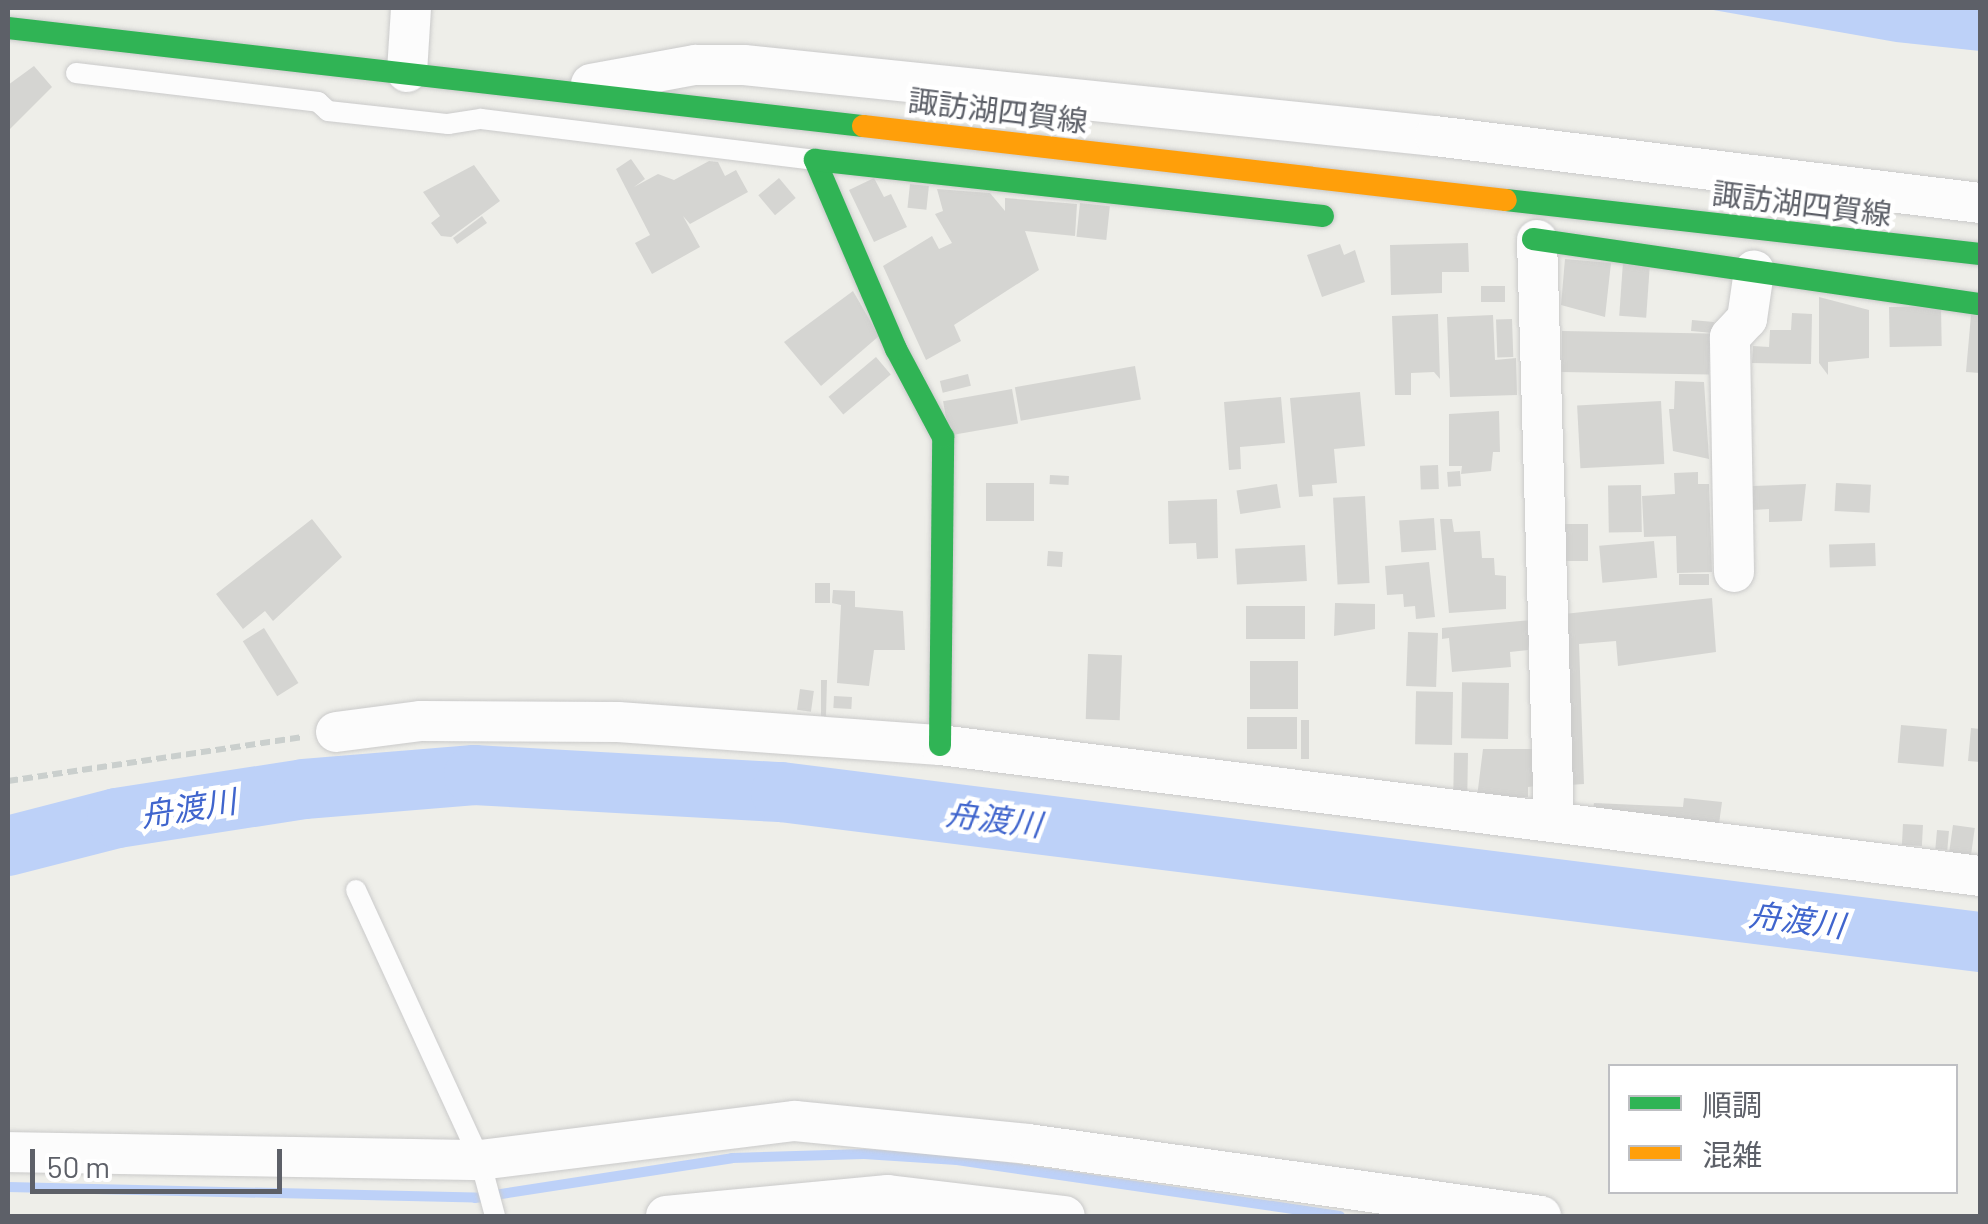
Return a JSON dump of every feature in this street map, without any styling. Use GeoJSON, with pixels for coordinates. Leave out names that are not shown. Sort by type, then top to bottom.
{"type":"FeatureCollection","features":[{"type":"Feature","properties":{"kind":"main road","name":"諏訪湖四賀線"},"geometry":{"type":"LineString","coordinates":[[8,28],[406,61],[568,90],[1980,254]]}},
{"type":"Feature","properties":{"kind":"main road"},"geometry":{"type":"LineString","coordinates":[[940,746],[943,437],[896,349],[815,160],[1342,218]]}},
{"type":"Feature","properties":{"kind":"main road"},"geometry":{"type":"LineString","coordinates":[[1518,237],[1980,304]]}},
{"type":"Feature","properties":{"kind":"street"},"geometry":{"type":"LineString","coordinates":[[406,61],[412,8]]}},
{"type":"Feature","properties":{"kind":"street"},"geometry":{"type":"LineString","coordinates":[[568,90],[695,66],[763,67],[1435,136],[1980,203]]}},
{"type":"Feature","properties":{"kind":"street"},"geometry":{"type":"LineString","coordinates":[[1518,237],[1554,822]]}},
{"type":"Feature","properties":{"kind":"street"},"geometry":{"type":"LineString","coordinates":[[1734,572],[1730,338],[1747,320],[1754,270]]}},
{"type":"Feature","properties":{"kind":"street"},"geometry":{"type":"LineString","coordinates":[[336,732],[421,721],[618,722],[940,746],[1980,876]]}},
{"type":"Feature","properties":{"kind":"street"},"geometry":{"type":"LineString","coordinates":[[8,1152],[480,1160],[796,1120],[1028,1144],[1541,1216]]}},
{"type":"Feature","properties":{"kind":"street"},"geometry":{"type":"LineString","coordinates":[[666,1216],[888,1195],[1065,1216]]}},
{"type":"Feature","properties":{"kind":"lane"},"geometry":{"type":"LineString","coordinates":[[76,73],[318,102],[328,111],[448,124],[481,119],[815,160]]}},
{"type":"Feature","properties":{"kind":"lane"},"geometry":{"type":"LineString","coordinates":[[356,890],[480,1160],[495,1216]]}},
{"type":"Feature","properties":{"kind":"path"},"geometry":{"type":"LineString","coordinates":[[8,781],[336,732]]}},
{"type":"Feature","properties":{"kind":"water"},"geometry":{"type":"Polygon","coordinates":[[[1702,8],[1980,8],[1980,51],[1896,42],[1702,8]]]}},
{"type":"Feature","properties":{"kind":"building"},"geometry":{"type":"Polygon","coordinates":[[[34,66],[52,87],[8,131],[8,85],[34,66]]]}},
{"type":"Feature","properties":{"kind":"building"},"geometry":{"type":"Polygon","coordinates":[[[631,159],[645,179],[634,187],[658,174],[674,180],[709,161],[718,162],[725,176],[736,170],[748,192],[690,224],[683,216],[700,247],[652,274],[635,243],[650,235],[616,169],[631,159]]]}},
{"type":"Feature","properties":{"kind":"building"},"geometry":{"type":"Polygon","coordinates":[[[474,165],[500,201],[451,237],[441,236],[431,223],[440,216],[423,192],[474,165]]]}},
{"type":"Feature","properties":{"kind":"building"},"geometry":{"type":"Polygon","coordinates":[[[779,178],[796,198],[775,215],[758,195],[779,178]]]}},
{"type":"Feature","properties":{"kind":"building"},"geometry":{"type":"Polygon","coordinates":[[[874,178],[884,197],[891,194],[907,227],[874,242],[849,190],[874,178]]]}},
{"type":"Feature","properties":{"kind":"building"},"geometry":{"type":"Polygon","coordinates":[[[910,184],[929,186],[926,210],[907,208],[910,184]]]}},
{"type":"Feature","properties":{"kind":"building"},"geometry":{"type":"Polygon","coordinates":[[[937,189],[990,193],[1005,211],[1005,198],[1077,204],[1075,236],[1025,231],[1039,270],[954,325],[961,341],[926,360],[883,266],[932,236],[939,249],[952,243],[935,214],[943,211],[937,189]]]}},
{"type":"Feature","properties":{"kind":"building"},"geometry":{"type":"Polygon","coordinates":[[[1080,203],[1110,206],[1106,240],[1076,237],[1080,203]]]}},
{"type":"Feature","properties":{"kind":"building"},"geometry":{"type":"Polygon","coordinates":[[[482,216],[487,223],[457,244],[453,238],[482,216]]]}},
{"type":"Feature","properties":{"kind":"building"},"geometry":{"type":"Polygon","coordinates":[[[1468,243],[1469,272],[1442,272],[1442,293],[1391,295],[1390,245],[1468,243]]]}},
{"type":"Feature","properties":{"kind":"building"},"geometry":{"type":"Polygon","coordinates":[[[1340,244],[1344,255],[1355,250],[1365,282],[1322,297],[1307,255],[1340,244]]]}},
{"type":"Feature","properties":{"kind":"building"},"geometry":{"type":"Polygon","coordinates":[[[1565,259],[1611,263],[1605,317],[1561,305],[1565,259]]]}},
{"type":"Feature","properties":{"kind":"building"},"geometry":{"type":"Polygon","coordinates":[[[1623,262],[1650,264],[1646,318],[1619,316],[1623,262]]]}},
{"type":"Feature","properties":{"kind":"building"},"geometry":{"type":"Polygon","coordinates":[[[1481,286],[1505,286],[1505,302],[1481,302],[1481,286]]]}},
{"type":"Feature","properties":{"kind":"building"},"geometry":{"type":"Polygon","coordinates":[[[853,291],[879,336],[821,386],[784,342],[853,291]]]}},
{"type":"Feature","properties":{"kind":"building"},"geometry":{"type":"Polygon","coordinates":[[[1819,297],[1869,310],[1869,358],[1828,362],[1828,375],[1819,363],[1819,297]]]}},
{"type":"Feature","properties":{"kind":"building"},"geometry":{"type":"Polygon","coordinates":[[[1941,306],[1942,346],[1890,347],[1889,307],[1941,306]]]}},
{"type":"Feature","properties":{"kind":"building"},"geometry":{"type":"Polygon","coordinates":[[[1792,313],[1812,314],[1811,364],[1752,363],[1753,346],[1769,347],[1770,330],[1791,330],[1792,313]]]}},
{"type":"Feature","properties":{"kind":"building"},"geometry":{"type":"Polygon","coordinates":[[[1438,314],[1440,379],[1434,372],[1411,373],[1411,395],[1395,395],[1392,316],[1438,314]]]}},
{"type":"Feature","properties":{"kind":"building"},"geometry":{"type":"Polygon","coordinates":[[[1493,315],[1495,360],[1516,358],[1517,395],[1450,397],[1447,317],[1493,315]]]}},
{"type":"Feature","properties":{"kind":"building"},"geometry":{"type":"Polygon","coordinates":[[[1971,315],[1980,316],[1980,373],[1966,372],[1971,315]]]}},
{"type":"Feature","properties":{"kind":"building"},"geometry":{"type":"Polygon","coordinates":[[[1512,319],[1513,357],[1497,358],[1496,320],[1512,319]]]}},
{"type":"Feature","properties":{"kind":"building"},"geometry":{"type":"Polygon","coordinates":[[[1692,320],[1714,322],[1713,333],[1691,331],[1692,320]]]}},
{"type":"Feature","properties":{"kind":"building"},"geometry":{"type":"Polygon","coordinates":[[[1562,331],[1710,334],[1709,375],[1561,372],[1562,331]]]}},
{"type":"Feature","properties":{"kind":"building"},"geometry":{"type":"Polygon","coordinates":[[[876,357],[891,375],[843,414],[829,397],[876,357]]]}},
{"type":"Feature","properties":{"kind":"building"},"geometry":{"type":"Polygon","coordinates":[[[1135,366],[1141,399],[1021,421],[1015,387],[1135,366]]]}},
{"type":"Feature","properties":{"kind":"building"},"geometry":{"type":"Polygon","coordinates":[[[968,374],[971,386],[943,393],[940,381],[968,374]]]}},
{"type":"Feature","properties":{"kind":"building"},"geometry":{"type":"Polygon","coordinates":[[[1675,381],[1704,382],[1709,459],[1673,451],[1669,409],[1674,409],[1675,381]]]}},
{"type":"Feature","properties":{"kind":"building"},"geometry":{"type":"Polygon","coordinates":[[[1012,389],[1018,423],[949,436],[943,401],[1012,389]]]}},
{"type":"Feature","properties":{"kind":"building"},"geometry":{"type":"Polygon","coordinates":[[[1360,392],[1365,446],[1334,449],[1337,483],[1312,485],[1313,496],[1299,497],[1290,398],[1360,392]]]}},
{"type":"Feature","properties":{"kind":"building"},"geometry":{"type":"Polygon","coordinates":[[[1281,397],[1285,443],[1240,447],[1241,469],[1229,470],[1224,402],[1281,397]]]}},
{"type":"Feature","properties":{"kind":"building"},"geometry":{"type":"Polygon","coordinates":[[[1661,401],[1664,464],[1580,468],[1577,405],[1661,401]]]}},
{"type":"Feature","properties":{"kind":"building"},"geometry":{"type":"Polygon","coordinates":[[[1499,411],[1500,452],[1493,452],[1491,471],[1461,474],[1462,466],[1449,466],[1449,414],[1499,411]]]}},
{"type":"Feature","properties":{"kind":"building"},"geometry":{"type":"Polygon","coordinates":[[[1438,465],[1439,489],[1421,490],[1420,466],[1438,465]]]}},
{"type":"Feature","properties":{"kind":"building"},"geometry":{"type":"Polygon","coordinates":[[[1460,471],[1461,486],[1448,487],[1447,472],[1460,471]]]}},
{"type":"Feature","properties":{"kind":"building"},"geometry":{"type":"Polygon","coordinates":[[[1698,472],[1698,484],[1709,484],[1712,572],[1677,573],[1676,536],[1644,537],[1642,496],[1675,494],[1674,473],[1698,472]]]}},
{"type":"Feature","properties":{"kind":"building"},"geometry":{"type":"Polygon","coordinates":[[[1050,475],[1069,476],[1069,485],[1050,484],[1050,475]]]}},
{"type":"Feature","properties":{"kind":"building"},"geometry":{"type":"Polygon","coordinates":[[[986,483],[1034,483],[1034,521],[986,521],[986,483]]]}},
{"type":"Feature","properties":{"kind":"building"},"geometry":{"type":"Polygon","coordinates":[[[1836,483],[1871,485],[1869,513],[1835,511],[1836,483]]]}},
{"type":"Feature","properties":{"kind":"building"},"geometry":{"type":"Polygon","coordinates":[[[1277,484],[1281,508],[1240,514],[1237,490],[1277,484]]]}},
{"type":"Feature","properties":{"kind":"building"},"geometry":{"type":"Polygon","coordinates":[[[1806,484],[1802,521],[1769,522],[1769,509],[1753,510],[1753,486],[1806,484]]]}},
{"type":"Feature","properties":{"kind":"building"},"geometry":{"type":"Polygon","coordinates":[[[1641,485],[1642,532],[1609,533],[1608,486],[1641,485]]]}},
{"type":"Feature","properties":{"kind":"building"},"geometry":{"type":"Polygon","coordinates":[[[1365,496],[1370,583],[1338,585],[1333,498],[1365,496]]]}},
{"type":"Feature","properties":{"kind":"building"},"geometry":{"type":"Polygon","coordinates":[[[1217,499],[1218,558],[1197,559],[1196,543],[1169,544],[1168,501],[1217,499]]]}},
{"type":"Feature","properties":{"kind":"building"},"geometry":{"type":"Polygon","coordinates":[[[1434,518],[1436,550],[1401,552],[1399,520],[1434,518]]]}},
{"type":"Feature","properties":{"kind":"building"},"geometry":{"type":"Polygon","coordinates":[[[312,519],[342,557],[273,621],[265,611],[243,629],[216,594],[312,519]]]}},
{"type":"Feature","properties":{"kind":"building"},"geometry":{"type":"Polygon","coordinates":[[[1440,519],[1452,519],[1454,532],[1480,531],[1482,558],[1494,558],[1495,575],[1506,576],[1506,609],[1449,613],[1440,519]]]}},
{"type":"Feature","properties":{"kind":"building"},"geometry":{"type":"Polygon","coordinates":[[[1563,524],[1588,524],[1588,561],[1563,561],[1563,524]]]}},
{"type":"Feature","properties":{"kind":"building"},"geometry":{"type":"Polygon","coordinates":[[[1654,541],[1657,578],[1602,583],[1599,546],[1654,541]]]}},
{"type":"Feature","properties":{"kind":"building"},"geometry":{"type":"Polygon","coordinates":[[[1875,543],[1876,566],[1830,568],[1829,545],[1875,543]]]}},
{"type":"Feature","properties":{"kind":"building"},"geometry":{"type":"Polygon","coordinates":[[[1305,545],[1307,581],[1237,585],[1235,549],[1305,545]]]}},
{"type":"Feature","properties":{"kind":"building"},"geometry":{"type":"Polygon","coordinates":[[[1048,551],[1063,552],[1062,567],[1047,566],[1048,551]]]}},
{"type":"Feature","properties":{"kind":"building"},"geometry":{"type":"Polygon","coordinates":[[[1429,562],[1435,617],[1416,619],[1415,606],[1404,607],[1403,594],[1387,595],[1385,566],[1429,562]]]}},
{"type":"Feature","properties":{"kind":"building"},"geometry":{"type":"Polygon","coordinates":[[[1679,574],[1709,574],[1709,585],[1679,585],[1679,574]]]}},
{"type":"Feature","properties":{"kind":"building"},"geometry":{"type":"Polygon","coordinates":[[[815,583],[830,583],[830,603],[815,603],[815,583]]]}},
{"type":"Feature","properties":{"kind":"building"},"geometry":{"type":"Polygon","coordinates":[[[833,590],[855,591],[855,607],[903,611],[905,650],[874,650],[869,686],[837,683],[841,605],[832,603],[833,590]]]}},
{"type":"Feature","properties":{"kind":"building"},"geometry":{"type":"Polygon","coordinates":[[[1712,598],[1716,652],[1618,666],[1616,641],[1579,644],[1584,784],[1569,785],[1564,614],[1712,598]]]}},
{"type":"Feature","properties":{"kind":"building"},"geometry":{"type":"Polygon","coordinates":[[[1335,603],[1375,604],[1375,629],[1334,636],[1335,603]]]}},
{"type":"Feature","properties":{"kind":"building"},"geometry":{"type":"Polygon","coordinates":[[[1246,606],[1305,606],[1305,639],[1246,639],[1246,606]]]}},
{"type":"Feature","properties":{"kind":"building"},"geometry":{"type":"Polygon","coordinates":[[[1533,620],[1528,650],[1510,652],[1511,667],[1452,672],[1449,638],[1442,639],[1442,628],[1533,620]]]}},
{"type":"Feature","properties":{"kind":"building"},"geometry":{"type":"Polygon","coordinates":[[[264,628],[298,683],[277,696],[243,641],[264,628]]]}},
{"type":"Feature","properties":{"kind":"building"},"geometry":{"type":"Polygon","coordinates":[[[1408,632],[1438,633],[1436,687],[1406,686],[1408,632]]]}},
{"type":"Feature","properties":{"kind":"building"},"geometry":{"type":"Polygon","coordinates":[[[1088,654],[1122,655],[1120,720],[1086,719],[1088,654]]]}},
{"type":"Feature","properties":{"kind":"building"},"geometry":{"type":"Polygon","coordinates":[[[1250,661],[1298,661],[1298,709],[1250,709],[1250,661]]]}},
{"type":"Feature","properties":{"kind":"building"},"geometry":{"type":"Polygon","coordinates":[[[821,680],[827,680],[826,716],[821,716],[821,680]]]}},
{"type":"Feature","properties":{"kind":"building"},"geometry":{"type":"Polygon","coordinates":[[[1462,682],[1509,683],[1508,739],[1461,738],[1462,682]]]}},
{"type":"Feature","properties":{"kind":"building"},"geometry":{"type":"Polygon","coordinates":[[[800,689],[814,691],[811,712],[797,710],[800,689]]]}},
{"type":"Feature","properties":{"kind":"building"},"geometry":{"type":"Polygon","coordinates":[[[1416,691],[1453,692],[1452,745],[1415,744],[1416,691]]]}},
{"type":"Feature","properties":{"kind":"building"},"geometry":{"type":"Polygon","coordinates":[[[834,696],[852,697],[851,709],[833,708],[834,696]]]}},
{"type":"Feature","properties":{"kind":"building"},"geometry":{"type":"Polygon","coordinates":[[[1247,717],[1297,717],[1297,749],[1247,749],[1247,717]]]}},
{"type":"Feature","properties":{"kind":"building"},"geometry":{"type":"Polygon","coordinates":[[[1301,720],[1309,720],[1309,759],[1301,759],[1301,720]]]}},
{"type":"Feature","properties":{"kind":"building"},"geometry":{"type":"Polygon","coordinates":[[[1901,725],[1947,729],[1944,767],[1898,763],[1901,725]]]}},
{"type":"Feature","properties":{"kind":"building"},"geometry":{"type":"Polygon","coordinates":[[[1971,728],[1980,729],[1980,762],[1968,761],[1971,728]]]}},
{"type":"Feature","properties":{"kind":"building"},"geometry":{"type":"Polygon","coordinates":[[[1483,749],[1536,749],[1536,786],[1528,787],[1528,797],[1477,797],[1483,749]]]}},
{"type":"Feature","properties":{"kind":"building"},"geometry":{"type":"Polygon","coordinates":[[[1454,753],[1468,753],[1467,794],[1453,794],[1454,753]]]}},
{"type":"Feature","properties":{"kind":"building"},"geometry":{"type":"Polygon","coordinates":[[[1684,798],[1722,802],[1718,831],[1592,815],[1594,803],[1683,807],[1684,798]]]}},
{"type":"Feature","properties":{"kind":"building"},"geometry":{"type":"Polygon","coordinates":[[[1903,824],[1923,825],[1922,846],[1902,845],[1903,824]]]}},
{"type":"Feature","properties":{"kind":"building"},"geometry":{"type":"Polygon","coordinates":[[[1953,825],[1975,828],[1971,857],[1949,854],[1953,825]]]}},
{"type":"Feature","properties":{"kind":"building"},"geometry":{"type":"Polygon","coordinates":[[[1937,830],[1949,831],[1947,850],[1935,849],[1937,830]]]}},
{"type":"Feature","properties":{"kind":"waterway","name":"舟渡川"},"geometry":{"type":"LineString","coordinates":[[8,846],[117,818],[304,789],[474,775],[781,792],[1980,942]]}},
{"type":"Feature","properties":{"kind":"waterway"},"geometry":{"type":"LineString","coordinates":[[8,1187],[475,1198],[732,1158],[864,1154],[957,1160],[1340,1216]]}},
{"type":"Feature","properties":{"kind":"traffic: fast"},"geometry":{"type":"LineString","coordinates":[[8,28],[863,126]]}},
{"type":"Feature","properties":{"kind":"traffic: fast"},"geometry":{"type":"LineString","coordinates":[[940,745],[943,437],[896,349],[815,160],[1323,216]]}},
{"type":"Feature","properties":{"kind":"traffic: fast"},"geometry":{"type":"LineString","coordinates":[[1506,200],[1980,254]]}},
{"type":"Feature","properties":{"kind":"traffic: fast"},"geometry":{"type":"LineString","coordinates":[[1533,239],[1980,304]]}},
{"type":"Feature","properties":{"kind":"traffic: slow"},"geometry":{"type":"LineString","coordinates":[[863,126],[1506,200]]}}]}
